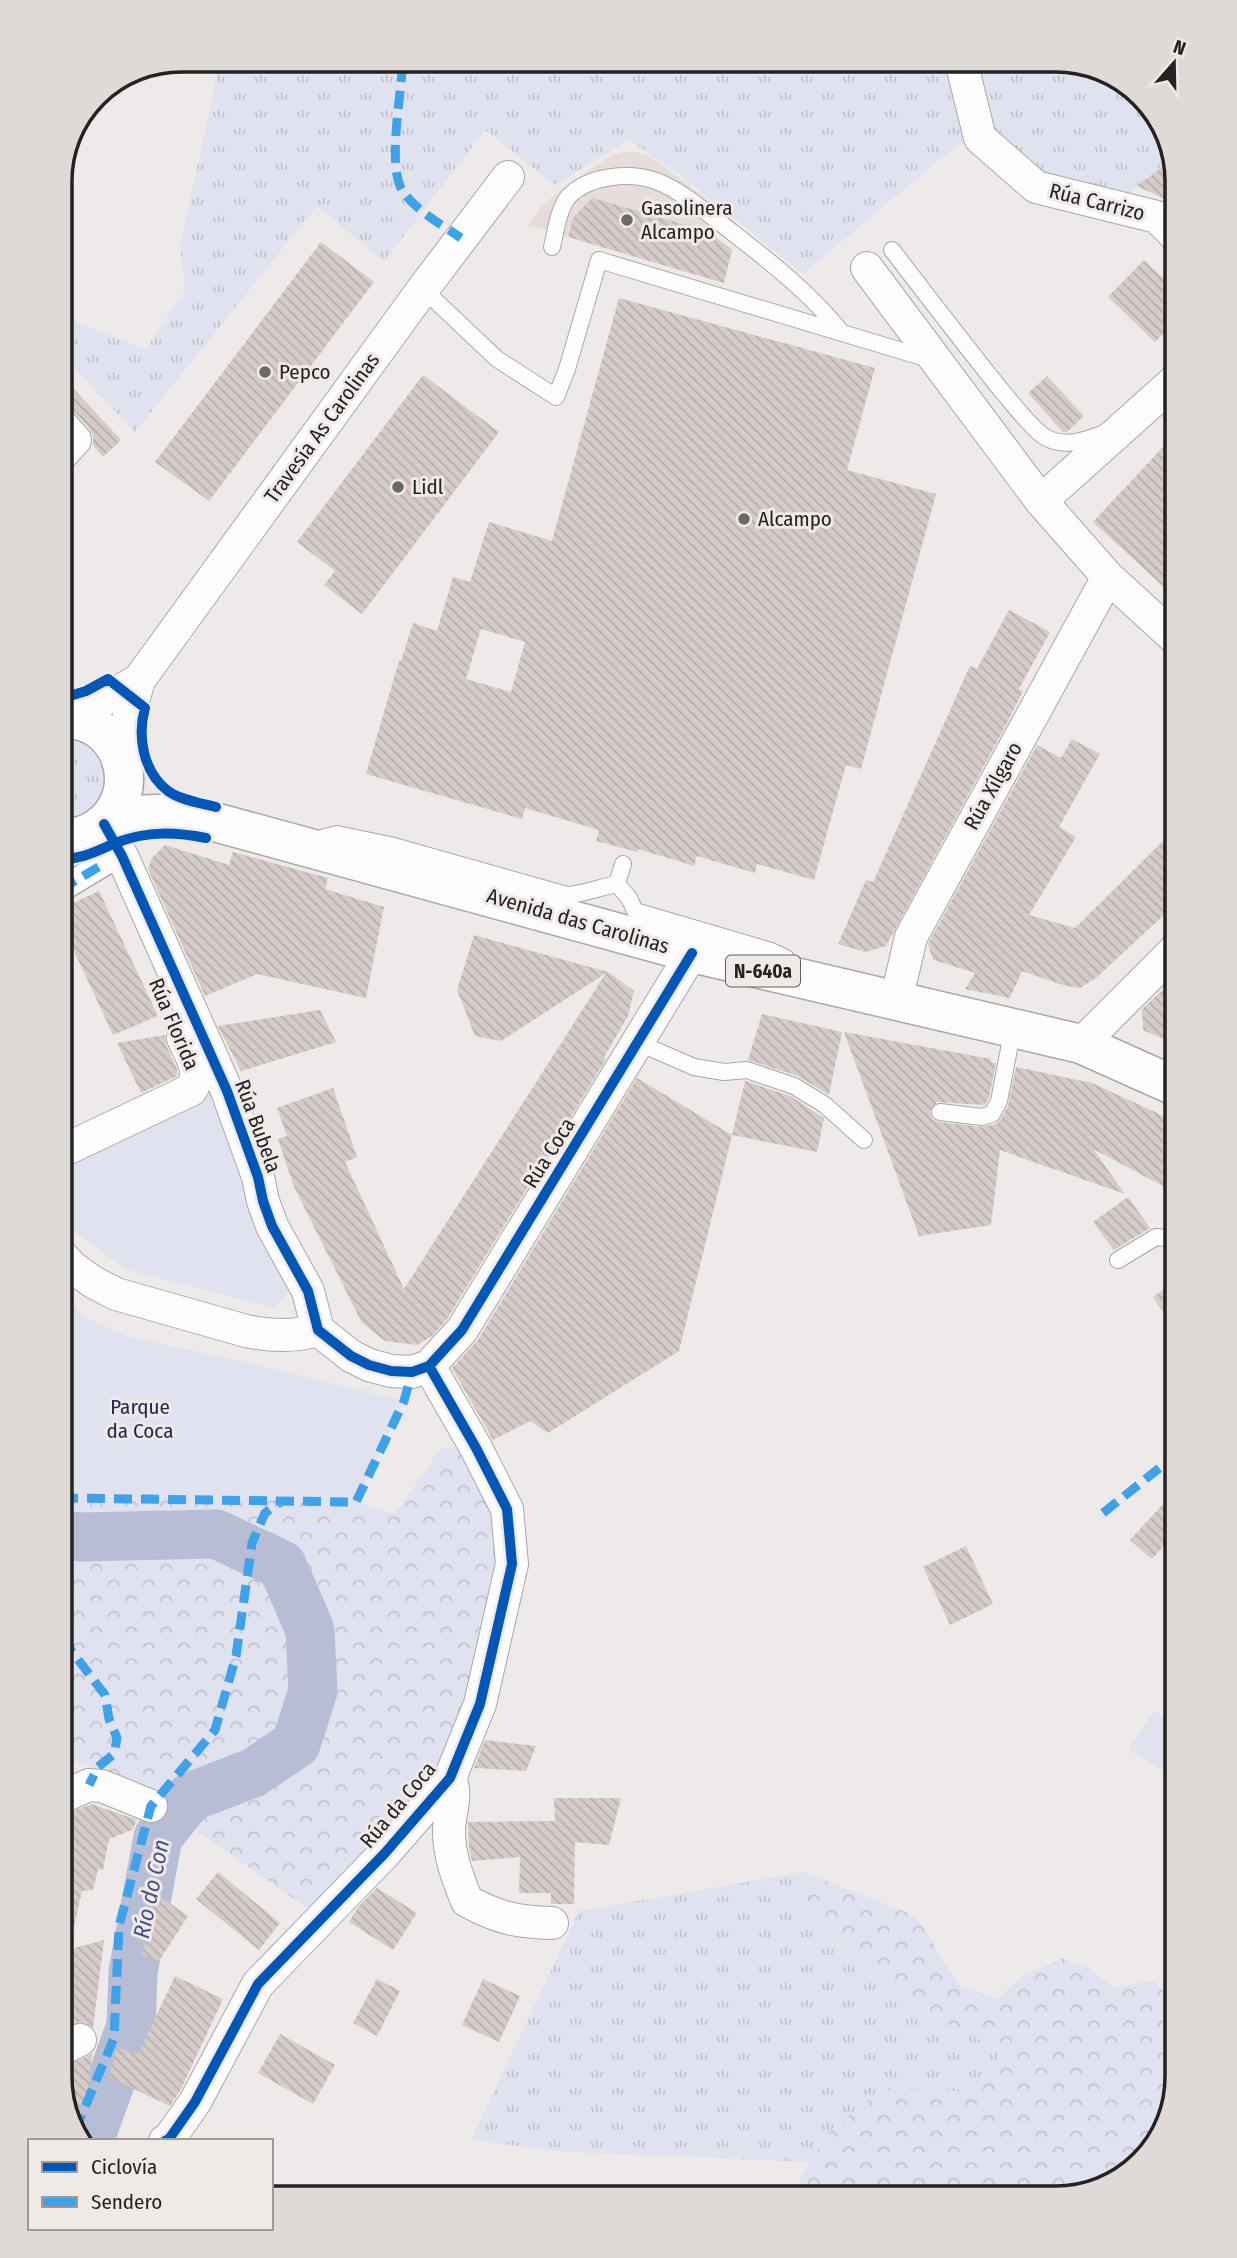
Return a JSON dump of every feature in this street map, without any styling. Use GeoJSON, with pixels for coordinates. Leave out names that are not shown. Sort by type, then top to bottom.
{"type":"FeatureCollection","features":[{"type":"Feature","properties":{"kind":"main road","name":"N-640a"},"geometry":{"type":"LineString","coordinates":[[72,720],[89,724],[103,733],[115,746],[123,767],[178,813]]}},
{"type":"Feature","properties":{"kind":"main road"},"geometry":{"type":"LineString","coordinates":[[94,835],[120,803],[125,789],[123,767]]}},
{"type":"Feature","properties":{"kind":"main road","name":"Avenida das Carolinas"},"geometry":{"type":"LineString","coordinates":[[178,813],[301,844],[692,953],[1081,1044],[1165,1081]]}},
{"type":"Feature","properties":{"kind":"main road","name":"N-640a"},"geometry":{"type":"LineString","coordinates":[[94,835],[178,813]]}},
{"type":"Feature","properties":{"kind":"street","name":"Rúa Carrizo"},"geometry":{"type":"LineString","coordinates":[[964,72],[980,138],[1035,187],[1157,217],[1165,225]]}},
{"type":"Feature","properties":{"kind":"street","name":"Travesía As Carolinas"},"geometry":{"type":"LineString","coordinates":[[139,680],[423,289],[508,177]]}},
{"type":"Feature","properties":{"kind":"street"},"geometry":{"type":"LineString","coordinates":[[867,268],[1041,501],[1108,576],[1165,628]]}},
{"type":"Feature","properties":{"kind":"street"},"geometry":{"type":"LineString","coordinates":[[1041,501],[1165,390]]}},
{"type":"Feature","properties":{"kind":"street","name":"Rúa Xílgaro"},"geometry":{"type":"LineString","coordinates":[[897,1002],[911,937],[1108,576]]}},
{"type":"Feature","properties":{"kind":"street"},"geometry":{"type":"LineString","coordinates":[[72,715],[139,680]]}},
{"type":"Feature","properties":{"kind":"street"},"geometry":{"type":"LineString","coordinates":[[123,767],[129,715],[139,680]]}},
{"type":"Feature","properties":{"kind":"street"},"geometry":{"type":"LineString","coordinates":[[72,871],[94,835]]}},
{"type":"Feature","properties":{"kind":"street","name":"Rúa Florida"},"geometry":{"type":"LineString","coordinates":[[72,1146],[191,1090],[198,1072],[94,835]]}},
{"type":"Feature","properties":{"kind":"street","name":"Rúa Bubela"},"geometry":{"type":"LineString","coordinates":[[94,835],[126,862],[227,1091],[258,1177],[272,1226],[309,1291],[318,1330]]}},
{"type":"Feature","properties":{"kind":"street","name":"Rúa Coca"},"geometry":{"type":"LineString","coordinates":[[429,1366],[462,1331],[692,953]]}},
{"type":"Feature","properties":{"kind":"street"},"geometry":{"type":"LineString","coordinates":[[1081,1044],[1165,961]]}},
{"type":"Feature","properties":{"kind":"street"},"geometry":{"type":"LineString","coordinates":[[72,1267],[116,1294],[246,1331],[267,1335],[294,1335],[318,1330],[351,1356],[369,1365],[391,1371],[412,1372],[429,1366]]}},
{"type":"Feature","properties":{"kind":"street","name":"Rúa da Coca"},"geometry":{"type":"LineString","coordinates":[[169,2139],[195,2102],[258,1984],[385,1853],[450,1778],[480,1704],[512,1564],[507,1509],[429,1366]]}},
{"type":"Feature","properties":{"kind":"street","name":"Rúa da Coca"},"geometry":{"type":"LineString","coordinates":[[450,1778],[454,1786],[449,1831],[453,1865],[467,1901],[493,1915],[521,1922],[552,1923]]}},
{"type":"Feature","properties":{"kind":"street"},"geometry":{"type":"LineString","coordinates":[[72,1793],[89,1785],[102,1786],[150,1806]]}},
{"type":"Feature","properties":{"kind":"lane"},"geometry":{"type":"LineString","coordinates":[[552,247],[561,210],[570,196],[591,183],[609,178],[635,175],[657,181],[692,201],[762,256],[822,307],[842,333]]}},
{"type":"Feature","properties":{"kind":"lane"},"geometry":{"type":"LineString","coordinates":[[892,250],[979,363],[1016,408],[1045,437],[1059,442],[1080,443],[1126,425]]}},
{"type":"Feature","properties":{"kind":"lane"},"geometry":{"type":"LineString","coordinates":[[423,289],[497,359],[556,397],[567,369],[599,260],[936,361]]}},
{"type":"Feature","properties":{"kind":"lane"},"geometry":{"type":"LineString","coordinates":[[301,844],[337,834],[390,845],[567,895],[582,894],[617,884]]}},
{"type":"Feature","properties":{"kind":"lane"},"geometry":{"type":"LineString","coordinates":[[617,884],[623,864]]}},
{"type":"Feature","properties":{"kind":"lane"},"geometry":{"type":"LineString","coordinates":[[617,884],[635,911],[771,951],[786,958],[794,978]]}},
{"type":"Feature","properties":{"kind":"lane"},"geometry":{"type":"LineString","coordinates":[[940,1112],[982,1117],[992,1114],[999,1101],[1013,1028]]}},
{"type":"Feature","properties":{"kind":"lane"},"geometry":{"type":"LineString","coordinates":[[639,1044],[694,1067],[724,1072],[747,1070],[794,1086],[825,1104],[864,1140]]}},
{"type":"Feature","properties":{"kind":"lane"},"geometry":{"type":"LineString","coordinates":[[1118,1259],[1156,1237],[1165,1238]]}},
{"type":"Feature","properties":{"kind":"shaded area","name":"Gasolinera Alcampo"},"geometry":{"type":"Polygon","coordinates":[[[637,152],[651,157],[726,214],[711,233],[732,250],[724,283],[528,225],[542,206],[563,188],[612,155],[637,152]]]}},
{"type":"Feature","properties":{"kind":"green space"},"geometry":{"type":"Polygon","coordinates":[[[214,72],[1063,72],[1104,83],[1128,99],[1151,126],[1164,166],[1137,186],[1117,207],[1036,187],[980,138],[956,146],[803,274],[680,175],[629,140],[555,185],[485,130],[384,262],[317,206],[135,432],[72,366],[72,321],[146,349],[185,290],[180,246],[217,76],[214,72]]]}},
{"type":"Feature","properties":{"kind":"green space"},"geometry":{"type":"Polygon","coordinates":[[[72,741],[90,748],[102,763],[105,772],[104,791],[100,800],[87,815],[72,819],[72,741]]]}},
{"type":"Feature","properties":{"kind":"green space"},"geometry":{"type":"Polygon","coordinates":[[[215,1092],[249,1196],[289,1294],[273,1308],[125,1269],[75,1232],[72,1225],[72,1156],[215,1092]]]}},
{"type":"Feature","properties":{"kind":"green space","name":"Parque da Coca"},"geometry":{"type":"Polygon","coordinates":[[[72,1304],[87,1318],[129,1337],[242,1361],[404,1401],[356,1502],[72,1494],[72,1304]]]}},
{"type":"Feature","properties":{"kind":"green space"},"geometry":{"type":"Polygon","coordinates":[[[441,1448],[476,1448],[512,1564],[450,1778],[322,1918],[127,1783],[72,1759],[72,1494],[356,1502],[395,1514],[441,1448]]]}},
{"type":"Feature","properties":{"kind":"green space"},"geometry":{"type":"Polygon","coordinates":[[[1154,1711],[1165,1717],[1165,1772],[1128,1750],[1154,1711]]]}},
{"type":"Feature","properties":{"kind":"green space"},"geometry":{"type":"Polygon","coordinates":[[[804,1872],[800,1913],[849,1956],[919,2005],[953,2027],[999,2046],[998,2069],[975,2092],[829,2132],[811,2162],[565,2152],[471,2140],[579,1911],[804,1872]]]}},
{"type":"Feature","properties":{"kind":"green space"},"geometry":{"type":"Polygon","coordinates":[[[804,1872],[906,1912],[917,1918],[959,1985],[997,1999],[1019,1978],[1063,1958],[1089,1968],[1113,1987],[1153,1981],[1165,1992],[1165,2077],[1159,2112],[1147,2138],[1128,2159],[1111,2172],[1077,2184],[796,2186],[829,2132],[883,2088],[975,2092],[998,2069],[999,2046],[959,2031],[917,2005],[857,1961],[800,1912],[804,1872]]]}},
{"type":"Feature","properties":{"kind":"building"},"geometry":{"type":"Polygon","coordinates":[[[1164,166],[1165,199],[1137,186],[1164,166]]]}},
{"type":"Feature","properties":{"kind":"building"},"geometry":{"type":"Polygon","coordinates":[[[592,198],[707,231],[732,250],[724,283],[568,237],[573,218],[592,198]]]}},
{"type":"Feature","properties":{"kind":"building","name":"Pepco"},"geometry":{"type":"Polygon","coordinates":[[[321,242],[374,282],[209,501],[155,462],[321,242]]]}},
{"type":"Feature","properties":{"kind":"building"},"geometry":{"type":"Polygon","coordinates":[[[1144,260],[1165,280],[1165,332],[1155,342],[1108,297],[1144,260]]]}},
{"type":"Feature","properties":{"kind":"building","name":"Alcampo"},"geometry":{"type":"Polygon","coordinates":[[[619,298],[875,368],[847,470],[936,494],[861,769],[846,765],[814,880],[757,864],[755,873],[697,856],[694,866],[638,849],[637,852],[596,841],[599,830],[525,808],[522,819],[366,774],[413,623],[437,631],[453,577],[470,582],[489,522],[552,541],[619,298]],[[481,629],[466,679],[511,692],[525,642],[481,629]]]}},
{"type":"Feature","properties":{"kind":"building","name":"Lidl"},"geometry":{"type":"Polygon","coordinates":[[[423,375],[499,432],[362,614],[324,585],[335,571],[297,542],[423,375]]]}},
{"type":"Feature","properties":{"kind":"building"},"geometry":{"type":"Polygon","coordinates":[[[1047,376],[1084,416],[1067,432],[1063,432],[1028,393],[1047,376]]]}},
{"type":"Feature","properties":{"kind":"building"},"geometry":{"type":"Polygon","coordinates":[[[72,387],[121,440],[103,457],[93,445],[89,428],[73,410],[72,387]]]}},
{"type":"Feature","properties":{"kind":"building"},"geometry":{"type":"Polygon","coordinates":[[[1165,445],[1165,588],[1093,522],[1165,445]]]}},
{"type":"Feature","properties":{"kind":"building"},"geometry":{"type":"Polygon","coordinates":[[[1009,610],[1050,632],[1019,689],[1023,691],[1005,727],[886,946],[865,952],[838,944],[866,880],[873,882],[970,666],[977,669],[1009,610]]]}},
{"type":"Feature","properties":{"kind":"building"},"geometry":{"type":"Polygon","coordinates":[[[1072,739],[1100,754],[1059,827],[1076,837],[1029,915],[1075,928],[1165,839],[1165,914],[1097,977],[1080,988],[1022,971],[1010,998],[965,989],[975,973],[933,960],[928,944],[1037,745],[1061,758],[1072,739]]]}},
{"type":"Feature","properties":{"kind":"building"},"geometry":{"type":"Polygon","coordinates":[[[165,845],[229,865],[233,852],[328,878],[325,889],[384,907],[366,998],[257,974],[205,996],[148,869],[152,858],[165,845]]]}},
{"type":"Feature","properties":{"kind":"building"},"geometry":{"type":"Polygon","coordinates":[[[99,891],[158,1016],[113,1035],[72,949],[72,903],[99,891]]]}},
{"type":"Feature","properties":{"kind":"building"},"geometry":{"type":"Polygon","coordinates":[[[474,935],[608,972],[634,991],[628,1016],[604,1057],[606,1059],[447,1319],[432,1336],[417,1345],[385,1341],[362,1323],[294,1187],[278,1139],[287,1136],[277,1108],[333,1088],[357,1157],[345,1162],[404,1289],[606,973],[501,1041],[475,1036],[457,990],[474,935]]]}},
{"type":"Feature","properties":{"kind":"building"},"geometry":{"type":"Polygon","coordinates":[[[1165,988],[1165,1039],[1143,1030],[1142,1009],[1165,988]]]}},
{"type":"Feature","properties":{"kind":"building"},"geometry":{"type":"Polygon","coordinates":[[[320,1010],[336,1042],[241,1071],[218,1026],[320,1010]]]}},
{"type":"Feature","properties":{"kind":"building"},"geometry":{"type":"Polygon","coordinates":[[[762,1014],[842,1032],[829,1095],[798,1076],[748,1060],[762,1014]]]}},
{"type":"Feature","properties":{"kind":"building"},"geometry":{"type":"Polygon","coordinates":[[[844,1032],[991,1059],[991,1062],[996,1063],[985,1105],[937,1102],[930,1111],[933,1120],[939,1122],[981,1127],[996,1124],[1008,1106],[1016,1067],[1092,1083],[1165,1118],[1165,1187],[1093,1149],[1125,1194],[1000,1150],[991,1225],[919,1236],[844,1032]]]}},
{"type":"Feature","properties":{"kind":"building"},"geometry":{"type":"Polygon","coordinates":[[[165,1035],[177,1076],[141,1093],[117,1043],[165,1035]]]}},
{"type":"Feature","properties":{"kind":"building"},"geometry":{"type":"Polygon","coordinates":[[[637,1078],[732,1135],[679,1351],[548,1433],[530,1421],[493,1440],[452,1368],[478,1340],[637,1078]]]}},
{"type":"Feature","properties":{"kind":"building"},"geometry":{"type":"Polygon","coordinates":[[[745,1081],[790,1096],[824,1118],[817,1152],[732,1135],[745,1081]]]}},
{"type":"Feature","properties":{"kind":"building"},"geometry":{"type":"Polygon","coordinates":[[[1128,1197],[1150,1228],[1114,1250],[1093,1222],[1128,1197]]]}},
{"type":"Feature","properties":{"kind":"building"},"geometry":{"type":"Polygon","coordinates":[[[1165,1288],[1165,1314],[1153,1297],[1165,1288]]]}},
{"type":"Feature","properties":{"kind":"building"},"geometry":{"type":"Polygon","coordinates":[[[1165,1502],[1165,1544],[1152,1559],[1130,1540],[1165,1502]]]}},
{"type":"Feature","properties":{"kind":"building"},"geometry":{"type":"Polygon","coordinates":[[[966,1546],[993,1604],[950,1625],[923,1567],[966,1546]]]}},
{"type":"Feature","properties":{"kind":"building"},"geometry":{"type":"Polygon","coordinates":[[[485,1740],[536,1746],[526,1771],[474,1768],[485,1740]]]}},
{"type":"Feature","properties":{"kind":"building"},"geometry":{"type":"Polygon","coordinates":[[[554,1798],[621,1798],[609,1845],[575,1842],[574,1904],[551,1904],[551,1893],[519,1893],[520,1857],[472,1861],[469,1847],[468,1822],[555,1821],[554,1798]]]}},
{"type":"Feature","properties":{"kind":"building"},"geometry":{"type":"Polygon","coordinates":[[[92,1804],[137,1820],[132,1830],[109,1839],[103,1870],[98,1869],[93,1890],[82,1891],[72,1936],[72,1812],[92,1804]]]}},
{"type":"Feature","properties":{"kind":"building"},"geometry":{"type":"Polygon","coordinates":[[[218,1872],[280,1923],[259,1950],[196,1899],[218,1872]]]}},
{"type":"Feature","properties":{"kind":"building"},"geometry":{"type":"Polygon","coordinates":[[[377,1888],[417,1913],[393,1950],[349,1922],[358,1907],[377,1888]]]}},
{"type":"Feature","properties":{"kind":"building"},"geometry":{"type":"Polygon","coordinates":[[[158,1895],[188,1916],[159,1961],[142,1954],[158,1895]]]}},
{"type":"Feature","properties":{"kind":"building"},"geometry":{"type":"Polygon","coordinates":[[[104,1940],[93,2028],[80,2022],[72,2024],[72,1949],[104,1940]]]}},
{"type":"Feature","properties":{"kind":"building"},"geometry":{"type":"Polygon","coordinates":[[[175,1976],[223,1999],[180,2091],[170,2106],[109,2077],[117,2048],[138,2054],[175,1976]]]}},
{"type":"Feature","properties":{"kind":"building"},"geometry":{"type":"Polygon","coordinates":[[[377,1979],[400,1991],[377,2036],[353,2023],[377,1979]]]}},
{"type":"Feature","properties":{"kind":"building"},"geometry":{"type":"Polygon","coordinates":[[[483,1979],[520,1996],[499,2042],[462,2025],[483,1979]]]}},
{"type":"Feature","properties":{"kind":"building"},"geometry":{"type":"Polygon","coordinates":[[[280,2034],[335,2065],[313,2104],[258,2073],[280,2034]]]}},
{"type":"Feature","properties":{"kind":"building"},"geometry":{"type":"Polygon","coordinates":[[[92,2054],[88,2089],[78,2112],[74,2098],[72,2063],[92,2054]]]}},
{"type":"Feature","properties":{"kind":"waterway","name":"Río do Con"},"geometry":{"type":"LineString","coordinates":[[72,1536],[216,1534],[282,1565],[310,1630],[313,1691],[296,1744],[253,1773],[190,1797],[158,1837],[133,1972],[131,2026],[90,2138]]}},
{"type":"Feature","properties":{"kind":"marked path"},"geometry":{"type":"LineString","coordinates":[[402,72],[395,150],[398,179],[402,190],[414,204],[461,238]]}},
{"type":"Feature","properties":{"kind":"marked path"},"geometry":{"type":"LineString","coordinates":[[72,883],[105,863]]}},
{"type":"Feature","properties":{"kind":"marked path"},"geometry":{"type":"LineString","coordinates":[[72,1498],[356,1502],[404,1401],[412,1372]]}},
{"type":"Feature","properties":{"kind":"marked path"},"geometry":{"type":"LineString","coordinates":[[1103,1513],[1165,1464]]}},
{"type":"Feature","properties":{"kind":"marked path"},"geometry":{"type":"LineString","coordinates":[[80,2119],[114,2038],[119,1926],[151,1806],[215,1730],[236,1656],[252,1543],[265,1513],[282,1501]]}},
{"type":"Feature","properties":{"kind":"marked path"},"geometry":{"type":"LineString","coordinates":[[72,1652],[105,1695],[109,1719],[117,1738],[114,1754],[98,1767],[89,1785]]}},
{"type":"Feature","properties":{"kind":"cycle path"},"geometry":{"type":"LineString","coordinates":[[72,695],[108,679],[145,708],[142,730],[144,753],[160,783],[178,797],[216,807]]}},
{"type":"Feature","properties":{"kind":"cycle path"},"geometry":{"type":"LineString","coordinates":[[104,824],[122,856],[227,1091],[258,1177],[272,1226],[308,1291],[318,1330],[351,1356],[369,1365],[391,1371],[412,1372],[429,1366],[462,1330],[692,953]]}},
{"type":"Feature","properties":{"kind":"cycle path"},"geometry":{"type":"LineString","coordinates":[[72,858],[129,838],[151,834],[206,838]]}},
{"type":"Feature","properties":{"kind":"cycle path"},"geometry":{"type":"LineString","coordinates":[[169,2139],[195,2102],[258,1984],[385,1853],[450,1778],[480,1704],[512,1564],[507,1509],[429,1366]]}},
{"type":"Feature","properties":{"kind":"place","name":"Gasolinera Alcampo"},"geometry":{"type":"Point","coordinates":[627,220]}},
{"type":"Feature","properties":{"kind":"place","name":"Pepco"},"geometry":{"type":"Point","coordinates":[265,372]}},
{"type":"Feature","properties":{"kind":"place","name":"Lidl"},"geometry":{"type":"Point","coordinates":[398,487]}},
{"type":"Feature","properties":{"kind":"place","name":"Alcampo"},"geometry":{"type":"Point","coordinates":[744,519]}}]}
